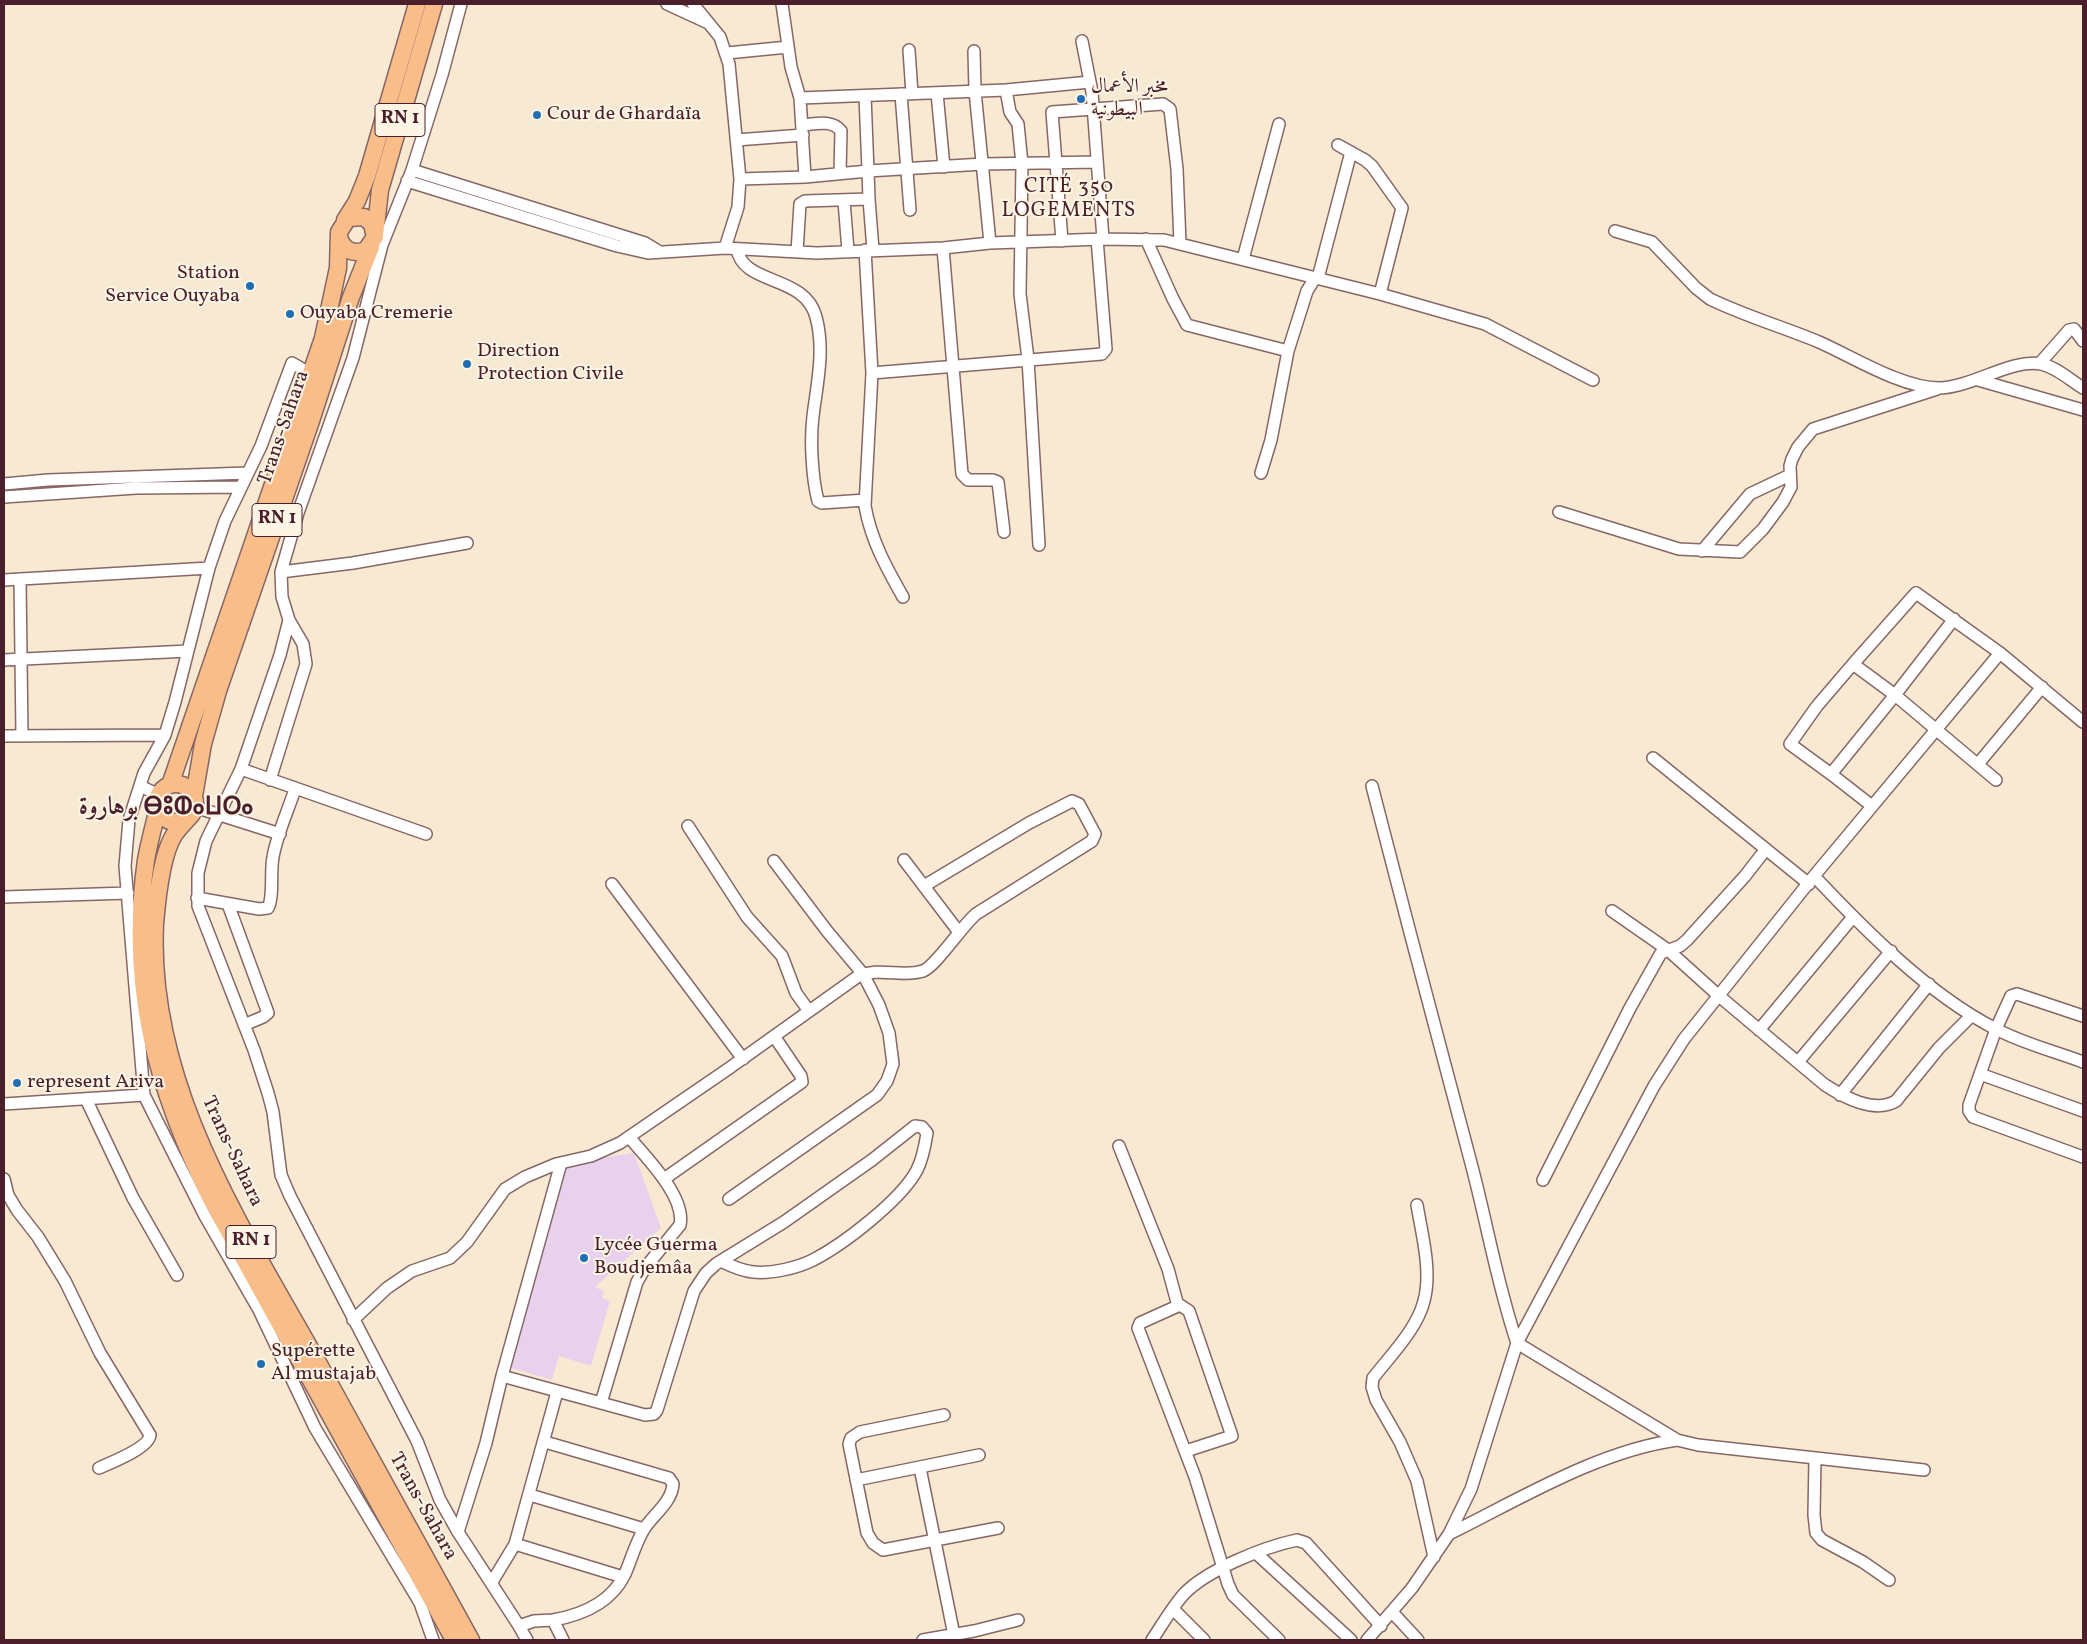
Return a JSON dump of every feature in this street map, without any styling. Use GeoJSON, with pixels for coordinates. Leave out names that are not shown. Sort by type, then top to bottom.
{"type":"FeatureCollection","features":[{"type":"Feature","properties":{"kind":"highway","name":"RN 1"},"geometry":{"type":"LineString","coordinates":[[345,220],[357,201],[367,176],[417,4]]}},
{"type":"Feature","properties":{"kind":"highway","name":"Trans-Sahara"},"geometry":{"type":"LineString","coordinates":[[434,4],[380,190],[375,243],[351,297],[308,430],[220,683],[202,744],[194,806],[173,836],[163,868],[156,901],[154,940],[156,980],[168,1048],[174,1074],[188,1112],[228,1199],[471,1640]]}},
{"type":"Feature","properties":{"kind":"highway"},"geometry":{"type":"LineString","coordinates":[[353,216],[364,217],[372,224],[375,243],[361,252],[349,251],[341,243],[339,236],[340,226],[345,220],[353,216]]}},
{"type":"Feature","properties":{"kind":"highway","name":"Trans-Sahara"},"geometry":{"type":"LineString","coordinates":[[339,236],[333,294],[311,374],[162,796],[146,860],[142,911],[142,964],[152,1043],[168,1100],[186,1149],[212,1201],[454,1640]]}},
{"type":"Feature","properties":{"kind":"highway"},"geometry":{"type":"LineString","coordinates":[[186,787],[194,806],[182,821],[170,821],[165,818],[162,796],[186,787]]}},
{"type":"Feature","properties":{"kind":"street"},"geometry":{"type":"LineString","coordinates":[[270,780],[306,664],[303,644],[289,620],[282,597],[281,572],[298,513],[353,358],[375,243],[409,175],[442,75],[461,4]]}},
{"type":"Feature","properties":{"kind":"street"},"geometry":{"type":"LineString","coordinates":[[667,4],[709,23]]}},
{"type":"Feature","properties":{"kind":"street"},"geometry":{"type":"LineString","coordinates":[[693,4],[720,37],[727,54],[740,179],[738,207],[731,248],[748,269],[784,284],[806,298],[816,317],[820,365],[813,418],[814,467],[818,501],[822,503],[865,500]]}},
{"type":"Feature","properties":{"kind":"street"},"geometry":{"type":"LineString","coordinates":[[782,4],[791,67],[800,98],[806,177]]}},
{"type":"Feature","properties":{"kind":"street"},"geometry":{"type":"LineString","coordinates":[[872,373],[1028,359],[1099,356],[1105,351],[1097,162],[1090,82],[1082,41]]}},
{"type":"Feature","properties":{"kind":"street"},"geometry":{"type":"LineString","coordinates":[[727,54],[788,47]]}},
{"type":"Feature","properties":{"kind":"street"},"geometry":{"type":"LineString","coordinates":[[909,50],[906,94],[906,168],[910,210]]}},
{"type":"Feature","properties":{"kind":"street"},"geometry":{"type":"LineString","coordinates":[[974,51],[975,91],[990,243]]}},
{"type":"Feature","properties":{"kind":"street"},"geometry":{"type":"LineString","coordinates":[[800,98],[1006,90],[1090,82]]}},
{"type":"Feature","properties":{"kind":"street"},"geometry":{"type":"LineString","coordinates":[[1006,90],[1010,112],[1018,124],[1022,164],[1020,294],[1028,359],[1039,544]]}},
{"type":"Feature","properties":{"kind":"street"},"geometry":{"type":"LineString","coordinates":[[937,93],[944,167]]}},
{"type":"Feature","properties":{"kind":"street"},"geometry":{"type":"LineString","coordinates":[[865,96],[872,373],[865,500],[869,526],[878,551],[903,597]]}},
{"type":"Feature","properties":{"kind":"street"},"geometry":{"type":"LineString","coordinates":[[1062,241],[1052,112],[1163,104],[1169,106],[1177,170],[1180,243]]}},
{"type":"Feature","properties":{"kind":"street"},"geometry":{"type":"LineString","coordinates":[[736,140],[803,130],[831,123],[841,131],[840,173]]}},
{"type":"Feature","properties":{"kind":"street"},"geometry":{"type":"LineString","coordinates":[[1243,259],[1279,124]]}},
{"type":"Feature","properties":{"kind":"street"},"geometry":{"type":"LineString","coordinates":[[1338,145],[1372,166],[1402,208],[1380,294]]}},
{"type":"Feature","properties":{"kind":"street"},"geometry":{"type":"LineString","coordinates":[[1261,473],[1273,432],[1288,351],[1307,291],[1316,278],[1351,152]]}},
{"type":"Feature","properties":{"kind":"street"},"geometry":{"type":"LineString","coordinates":[[740,179],[806,177],[868,170],[983,164],[1097,162]]}},
{"type":"Feature","properties":{"kind":"street"},"geometry":{"type":"LineString","coordinates":[[409,175],[465,186],[552,221]]}},
{"type":"Feature","properties":{"kind":"street"},"geometry":{"type":"LineString","coordinates":[[409,175],[461,197],[587,231],[648,253],[731,248],[797,252],[848,251],[943,248],[990,243],[1100,239],[1146,239],[1180,243],[1380,294],[1485,324],[1593,380]]}},
{"type":"Feature","properties":{"kind":"street"},"geometry":{"type":"LineString","coordinates":[[461,197],[465,186]]}},
{"type":"Feature","properties":{"kind":"street"},"geometry":{"type":"LineString","coordinates":[[797,252],[800,204],[805,201],[869,199]]}},
{"type":"Feature","properties":{"kind":"street"},"geometry":{"type":"LineString","coordinates":[[844,201],[848,251]]}},
{"type":"Feature","properties":{"kind":"street"},"geometry":{"type":"LineString","coordinates":[[1615,230],[1652,242],[1696,288],[1717,303],[1818,342],[1884,373],[1938,388]]}},
{"type":"Feature","properties":{"kind":"street"},"geometry":{"type":"LineString","coordinates":[[1146,239],[1187,325],[1288,351]]}},
{"type":"Feature","properties":{"kind":"street"},"geometry":{"type":"LineString","coordinates":[[943,248],[962,474],[968,480],[993,480],[998,482],[1004,532]]}},
{"type":"Feature","properties":{"kind":"street"},"geometry":{"type":"LineString","coordinates":[[2040,363],[2069,330],[2074,329],[2083,341]]}},
{"type":"Feature","properties":{"kind":"street"},"geometry":{"type":"LineString","coordinates":[[311,374],[292,362],[261,446],[224,521],[209,568],[165,735],[140,786],[129,820],[126,866],[144,1095],[205,1216],[260,1310],[315,1428],[420,1603],[434,1640]]}},
{"type":"Feature","properties":{"kind":"street"},"geometry":{"type":"LineString","coordinates":[[1559,512],[1679,549],[1733,553],[1743,550],[1763,529],[1783,502],[1791,487],[1790,466],[1794,454],[1813,429],[1938,388],[1978,380],[2016,366],[2040,363],[2050,367],[2083,388]]}},
{"type":"Feature","properties":{"kind":"street"},"geometry":{"type":"LineString","coordinates":[[1978,380],[2083,410]]}},
{"type":"Feature","properties":{"kind":"street"},"geometry":{"type":"LineString","coordinates":[[4,497],[126,483],[247,473]]}},
{"type":"Feature","properties":{"kind":"street"},"geometry":{"type":"LineString","coordinates":[[1702,551],[1750,494],[1790,475]]}},
{"type":"Feature","properties":{"kind":"street"},"geometry":{"type":"LineString","coordinates":[[4,484],[45,481],[240,487]]}},
{"type":"Feature","properties":{"kind":"street"},"geometry":{"type":"LineString","coordinates":[[45,481],[46,493]]}},
{"type":"Feature","properties":{"kind":"street"},"geometry":{"type":"LineString","coordinates":[[281,572],[353,563],[467,543]]}},
{"type":"Feature","properties":{"kind":"street"},"geometry":{"type":"LineString","coordinates":[[4,580],[209,568]]}},
{"type":"Feature","properties":{"kind":"street"},"geometry":{"type":"LineString","coordinates":[[20,579],[22,736]]}},
{"type":"Feature","properties":{"kind":"street"},"geometry":{"type":"LineString","coordinates":[[1872,806],[1792,746],[1791,741],[1853,664],[1916,593],[2000,653],[2083,722]]}},
{"type":"Feature","properties":{"kind":"street"},"geometry":{"type":"LineString","coordinates":[[1831,774],[1954,619]]}},
{"type":"Feature","properties":{"kind":"street"},"geometry":{"type":"LineString","coordinates":[[289,620],[280,655],[241,769],[206,841],[198,873],[198,906],[244,1025],[273,1112],[281,1174],[353,1320],[417,1441],[440,1500],[458,1532],[492,1582],[527,1640]]}},
{"type":"Feature","properties":{"kind":"street"},"geometry":{"type":"LineString","coordinates":[[4,660],[188,651]]}},
{"type":"Feature","properties":{"kind":"street"},"geometry":{"type":"LineString","coordinates":[[1367,1640],[1392,1612],[1434,1558],[1449,1534],[1471,1489],[1517,1343],[1654,1086],[1684,1039],[1872,806],[2000,653]]}},
{"type":"Feature","properties":{"kind":"street"},"geometry":{"type":"LineString","coordinates":[[1853,664],[1895,695],[1996,780]]}},
{"type":"Feature","properties":{"kind":"street"},"geometry":{"type":"LineString","coordinates":[[1978,764],[2042,687]]}},
{"type":"Feature","properties":{"kind":"street"},"geometry":{"type":"LineString","coordinates":[[4,736],[165,735]]}},
{"type":"Feature","properties":{"kind":"street"},"geometry":{"type":"LineString","coordinates":[[1653,758],[1766,849],[1812,880],[1891,952],[1971,1016],[1996,1030],[2083,1062]]}},
{"type":"Feature","properties":{"kind":"street"},"geometry":{"type":"LineString","coordinates":[[241,769],[426,834]]}},
{"type":"Feature","properties":{"kind":"street"},"geometry":{"type":"LineString","coordinates":[[140,786],[162,796]]}},
{"type":"Feature","properties":{"kind":"street"},"geometry":{"type":"LineString","coordinates":[[1372,786],[1406,924],[1482,1203],[1503,1302],[1517,1343],[1677,1440],[1698,1445],[1924,1470]]}},
{"type":"Feature","properties":{"kind":"street"},"geometry":{"type":"LineString","coordinates":[[197,898],[260,909],[268,908],[272,898],[270,874],[280,834],[295,789]]}},
{"type":"Feature","properties":{"kind":"street"},"geometry":{"type":"LineString","coordinates":[[353,1320],[388,1288],[412,1271],[450,1258],[467,1242],[505,1189],[525,1177],[561,1163],[591,1156],[629,1137],[863,974],[873,971],[923,970],[936,962],[958,932],[976,914],[1092,841],[1095,834],[1079,804],[1072,801],[1029,823],[924,886]]}},
{"type":"Feature","properties":{"kind":"street"},"geometry":{"type":"LineString","coordinates":[[194,806],[280,834]]}},
{"type":"Feature","properties":{"kind":"street"},"geometry":{"type":"LineString","coordinates":[[688,826],[747,917],[782,956],[796,993],[809,1011]]}},
{"type":"Feature","properties":{"kind":"street"},"geometry":{"type":"LineString","coordinates":[[1543,1180],[1630,1008],[1661,954],[1680,946],[1687,940],[1745,876],[1766,849]]}},
{"type":"Feature","properties":{"kind":"street"},"geometry":{"type":"LineString","coordinates":[[904,860],[958,932]]}},
{"type":"Feature","properties":{"kind":"street"},"geometry":{"type":"LineString","coordinates":[[730,1199],[877,1095],[887,1081],[894,1064],[889,1034],[879,1005],[863,974],[826,931],[774,862]]}},
{"type":"Feature","properties":{"kind":"street"},"geometry":{"type":"LineString","coordinates":[[612,884],[743,1059]]}},
{"type":"Feature","properties":{"kind":"street"},"geometry":{"type":"LineString","coordinates":[[4,897],[128,893]]}},
{"type":"Feature","properties":{"kind":"street"},"geometry":{"type":"LineString","coordinates":[[228,904],[268,1012],[263,1017],[244,1025]]}},
{"type":"Feature","properties":{"kind":"street"},"geometry":{"type":"LineString","coordinates":[[1612,911],[1668,950],[1718,996],[1840,1095],[1878,1107],[1888,1106],[1896,1101],[1939,1048],[1971,1016]]}},
{"type":"Feature","properties":{"kind":"street"},"geometry":{"type":"LineString","coordinates":[[1759,1030],[1853,917]]}},
{"type":"Feature","properties":{"kind":"street"},"geometry":{"type":"LineString","coordinates":[[1798,1062],[1891,952]]}},
{"type":"Feature","properties":{"kind":"street"},"geometry":{"type":"LineString","coordinates":[[1840,1095],[1929,984]]}},
{"type":"Feature","properties":{"kind":"street"},"geometry":{"type":"LineString","coordinates":[[2083,1016],[2016,994],[2011,996],[2007,1001],[1969,1104],[1969,1111],[1973,1117],[2083,1157]]}},
{"type":"Feature","properties":{"kind":"street"},"geometry":{"type":"LineString","coordinates":[[664,1178],[802,1082],[801,1076],[774,1036]]}},
{"type":"Feature","properties":{"kind":"street"},"geometry":{"type":"LineString","coordinates":[[1980,1074],[2083,1111]]}},
{"type":"Feature","properties":{"kind":"street"},"geometry":{"type":"LineString","coordinates":[[4,1104],[144,1095]]}},
{"type":"Feature","properties":{"kind":"street"},"geometry":{"type":"LineString","coordinates":[[86,1099],[133,1198],[177,1275]]}},
{"type":"Feature","properties":{"kind":"street"},"geometry":{"type":"LineString","coordinates":[[502,1376],[645,1415],[654,1414],[658,1410],[694,1291],[706,1273],[721,1261],[813,1202],[915,1126],[922,1127],[926,1133],[922,1159],[899,1195],[871,1219],[813,1260],[770,1271],[753,1272],[736,1268],[721,1261]]}},
{"type":"Feature","properties":{"kind":"street"},"geometry":{"type":"LineString","coordinates":[[602,1404],[636,1282],[680,1225],[681,1214],[664,1178],[629,1137]]}},
{"type":"Feature","properties":{"kind":"street"},"geometry":{"type":"LineString","coordinates":[[1119,1146],[1168,1269],[1178,1306]]}},
{"type":"Feature","properties":{"kind":"street"},"geometry":{"type":"LineString","coordinates":[[458,1532],[486,1443],[502,1376],[561,1163]]}},
{"type":"Feature","properties":{"kind":"street"},"geometry":{"type":"LineString","coordinates":[[4,1179],[12,1202],[38,1237],[65,1281],[100,1353],[150,1435],[147,1442],[138,1449],[99,1468]]}},
{"type":"Feature","properties":{"kind":"street"},"geometry":{"type":"LineString","coordinates":[[1416,1205],[1426,1272],[1424,1302],[1415,1321],[1373,1378],[1372,1387],[1376,1400],[1400,1442],[1418,1481],[1434,1558]]}},
{"type":"Feature","properties":{"kind":"street"},"geometry":{"type":"LineString","coordinates":[[1186,1451],[1232,1436],[1188,1311],[1184,1307],[1178,1306],[1140,1323],[1138,1328],[1186,1451],[1233,1595],[1279,1640]]}},
{"type":"Feature","properties":{"kind":"street"},"geometry":{"type":"LineString","coordinates":[[492,1582],[515,1544],[558,1392]]}},
{"type":"Feature","properties":{"kind":"street"},"geometry":{"type":"LineString","coordinates":[[944,1415],[854,1435],[849,1444],[867,1533],[878,1549],[886,1550],[935,1542],[998,1528]]}},
{"type":"Feature","properties":{"kind":"street"},"geometry":{"type":"LineString","coordinates":[[1449,1534],[1598,1461],[1643,1445],[1677,1440]]}},
{"type":"Feature","properties":{"kind":"street"},"geometry":{"type":"LineString","coordinates":[[519,1626],[534,1621],[553,1620],[579,1614],[591,1609],[606,1597],[623,1577],[644,1529],[670,1495],[673,1484],[670,1478],[545,1442]]}},
{"type":"Feature","properties":{"kind":"street"},"geometry":{"type":"LineString","coordinates":[[856,1480],[979,1455]]}},
{"type":"Feature","properties":{"kind":"street"},"geometry":{"type":"LineString","coordinates":[[1815,1458],[1814,1515],[1816,1533],[1822,1540],[1863,1562],[1890,1580]]}},
{"type":"Feature","properties":{"kind":"street"},"geometry":{"type":"LineString","coordinates":[[920,1468],[954,1635]]}},
{"type":"Feature","properties":{"kind":"street"},"geometry":{"type":"LineString","coordinates":[[530,1495],[644,1529]]}},
{"type":"Feature","properties":{"kind":"street"},"geometry":{"type":"LineString","coordinates":[[1152,1640],[1173,1609],[1195,1584],[1223,1568],[1297,1540],[1306,1542],[1380,1626]]}},
{"type":"Feature","properties":{"kind":"street"},"geometry":{"type":"LineString","coordinates":[[515,1544],[623,1577]]}},
{"type":"Feature","properties":{"kind":"street"},"geometry":{"type":"LineString","coordinates":[[1257,1554],[1351,1640]]}},
{"type":"Feature","properties":{"kind":"street"},"geometry":{"type":"LineString","coordinates":[[1173,1609],[1204,1640]]}},
{"type":"Feature","properties":{"kind":"street"},"geometry":{"type":"LineString","coordinates":[[1392,1612],[1418,1640]]}},
{"type":"Feature","properties":{"kind":"street"},"geometry":{"type":"LineString","coordinates":[[553,1620],[563,1640]]}},
{"type":"Feature","properties":{"kind":"street"},"geometry":{"type":"LineString","coordinates":[[923,1640],[954,1635],[978,1636],[1018,1620]]}},
{"type":"Feature","properties":{"kind":"shaded area","name":"Lycée Guerma Boudjemâa"},"geometry":{"type":"Polygon","coordinates":[[[634,1153],[661,1228],[595,1287],[604,1291],[602,1298],[610,1301],[591,1366],[559,1356],[552,1380],[511,1368],[564,1163],[634,1153]]]}},
{"type":"Feature","properties":{"kind":"place","name":"مخبر الأعمال البيطونية"},"geometry":{"type":"Point","coordinates":[1081,99]}},
{"type":"Feature","properties":{"kind":"place","name":"Cour de Ghardaïa"},"geometry":{"type":"Point","coordinates":[537,115]}},
{"type":"Feature","properties":{"kind":"place","name":"Station Service Ouyaba"},"geometry":{"type":"Point","coordinates":[250,286]}},
{"type":"Feature","properties":{"kind":"place","name":"Ouyaba Cremerie"},"geometry":{"type":"Point","coordinates":[290,314]}},
{"type":"Feature","properties":{"kind":"place","name":"Direction Protection Civile"},"geometry":{"type":"Point","coordinates":[467,364]}},
{"type":"Feature","properties":{"kind":"place","name":"represent Ariva"},"geometry":{"type":"Point","coordinates":[17,1083]}},
{"type":"Feature","properties":{"kind":"place","name":"Lycée Guerma Boudjemâa"},"geometry":{"type":"Point","coordinates":[584,1258]}},
{"type":"Feature","properties":{"kind":"place","name":"Supérette Al mustajab"},"geometry":{"type":"Point","coordinates":[261,1364]}},
{"type":"Feature","properties":{"kind":"district","name":"CITÉ 350 LOGEMENTS"},"geometry":{"type":"Point","coordinates":[1069,200]}},
{"type":"Feature","properties":{"kind":"district","name":"بوهاروة ⴱⵓⵀⴰⵡⵔⴰ"},"geometry":{"type":"Point","coordinates":[166,809]}}]}
